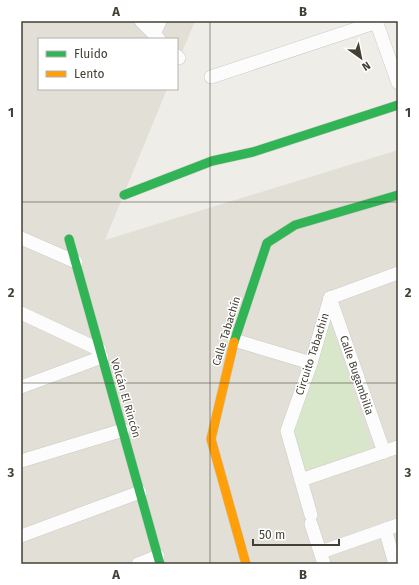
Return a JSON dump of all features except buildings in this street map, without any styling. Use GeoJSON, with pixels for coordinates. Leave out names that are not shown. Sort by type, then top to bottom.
{"type":"FeatureCollection","features":[{"type":"Feature","properties":{"kind":"street"},"geometry":{"type":"LineString","coordinates":[[141,21],[157,37]]}},
{"type":"Feature","properties":{"kind":"street"},"geometry":{"type":"LineString","coordinates":[[157,37],[160,21]]}},
{"type":"Feature","properties":{"kind":"street"},"geometry":{"type":"LineString","coordinates":[[211,78],[377,22],[398,83]]}},
{"type":"Feature","properties":{"kind":"street"},"geometry":{"type":"LineString","coordinates":[[124,195],[212,161],[253,152],[398,105]]}},
{"type":"Feature","properties":{"kind":"street","name":"Calle Tabachín"},"geometry":{"type":"LineString","coordinates":[[246,564],[211,439],[234,340],[267,243],[295,225],[398,195]]}},
{"type":"Feature","properties":{"kind":"street"},"geometry":{"type":"LineString","coordinates":[[21,238],[76,262]]}},
{"type":"Feature","properties":{"kind":"street","name":"Volcán El Rincón"},"geometry":{"type":"LineString","coordinates":[[69,239],[159,560]]}},
{"type":"Feature","properties":{"kind":"street","name":"Circuito Tabachin"},"geometry":{"type":"LineString","coordinates":[[323,558],[287,431],[311,363],[330,298],[398,273]]}},
{"type":"Feature","properties":{"kind":"street","name":"Calle Bugambilia"},"geometry":{"type":"LineString","coordinates":[[330,298],[384,452]]}},
{"type":"Feature","properties":{"kind":"street"},"geometry":{"type":"LineString","coordinates":[[21,313],[101,353]]}},
{"type":"Feature","properties":{"kind":"street"},"geometry":{"type":"LineString","coordinates":[[234,340],[311,363]]}},
{"type":"Feature","properties":{"kind":"street"},"geometry":{"type":"LineString","coordinates":[[21,386],[101,353]]}},
{"type":"Feature","properties":{"kind":"street"},"geometry":{"type":"LineString","coordinates":[[21,461],[123,430]]}},
{"type":"Feature","properties":{"kind":"street"},"geometry":{"type":"LineString","coordinates":[[301,480],[398,447]]}},
{"type":"Feature","properties":{"kind":"street"},"geometry":{"type":"LineString","coordinates":[[21,536],[140,492]]}},
{"type":"Feature","properties":{"kind":"street"},"geometry":{"type":"LineString","coordinates":[[323,558],[385,529],[398,525]]}},
{"type":"Feature","properties":{"kind":"street"},"geometry":{"type":"LineString","coordinates":[[385,529],[395,564]]}},
{"type":"Feature","properties":{"kind":"street"},"geometry":{"type":"LineString","coordinates":[[138,564],[159,560]]}},
{"type":"Feature","properties":{"kind":"shaded area"},"geometry":{"type":"Polygon","coordinates":[[[21,21],[195,21],[178,62],[178,38],[38,38],[38,90],[167,90],[105,240],[398,150],[398,564],[21,564],[21,21]]]}},
{"type":"Feature","properties":{"kind":"green space"},"geometry":{"type":"Polygon","coordinates":[[[324,326],[332,327],[371,448],[303,471],[290,429],[324,326]]]}},
{"type":"Feature","properties":{"kind":"traffic: fast"},"geometry":{"type":"LineString","coordinates":[[124,195],[212,161],[253,152],[398,105]]}},
{"type":"Feature","properties":{"kind":"traffic: fast"},"geometry":{"type":"LineString","coordinates":[[234,342],[267,243],[295,225],[398,195]]}},
{"type":"Feature","properties":{"kind":"traffic: fast"},"geometry":{"type":"LineString","coordinates":[[69,239],[160,564]]}},
{"type":"Feature","properties":{"kind":"traffic: slow"},"geometry":{"type":"LineString","coordinates":[[234,342],[211,439],[246,564]]}}]}
